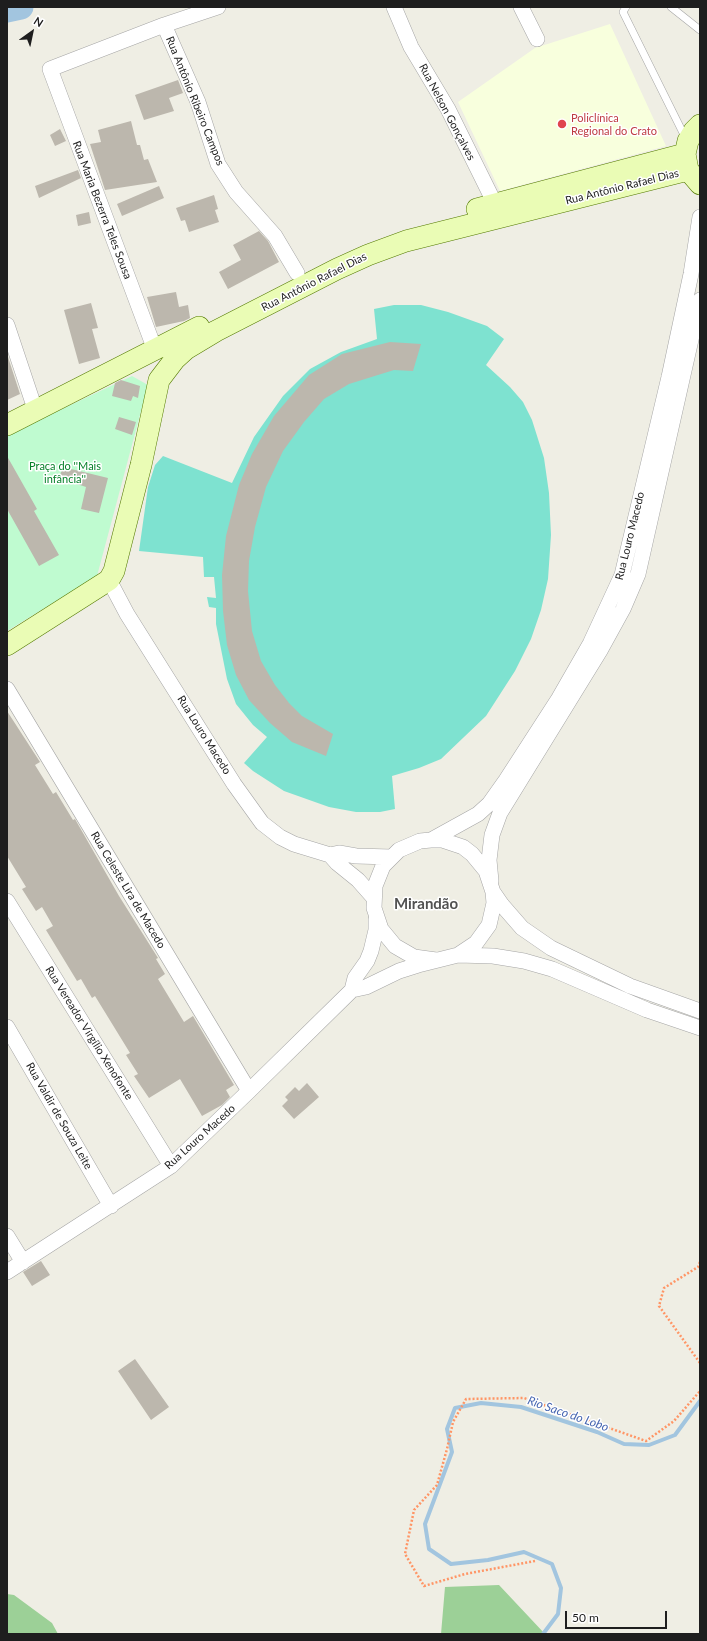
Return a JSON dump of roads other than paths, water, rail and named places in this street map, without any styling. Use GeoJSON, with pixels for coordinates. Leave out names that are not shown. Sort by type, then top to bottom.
{"type":"FeatureCollection","features":[{"type":"Feature","properties":{"kind":"street"},"geometry":{"type":"LineString","coordinates":[[164,25],[218,7]]}},
{"type":"Feature","properties":{"kind":"street","name":"Rua Nelson Gonçalves"},"geometry":{"type":"LineString","coordinates":[[394,7],[411,46],[448,109],[498,210]]}},
{"type":"Feature","properties":{"kind":"street"},"geometry":{"type":"LineString","coordinates":[[521,7],[537,39]]}},
{"type":"Feature","properties":{"kind":"street","name":"Rua Maria Bezerra Teles Sousa"},"geometry":{"type":"LineString","coordinates":[[155,350],[50,69],[164,25]]}},
{"type":"Feature","properties":{"kind":"street","name":"Rua Antônio Ribeiro Campos"},"geometry":{"type":"LineString","coordinates":[[164,25],[198,102],[218,164],[236,192],[275,236],[297,274]]}},
{"type":"Feature","properties":{"kind":"street"},"geometry":{"type":"LineString","coordinates":[[690,162],[694,131],[700,125]]}},
{"type":"Feature","properties":{"kind":"street","name":"Rua Antônio Rafael Dias"},"geometry":{"type":"LineString","coordinates":[[108,580],[114,571],[127,524],[159,380],[175,359],[186,349],[262,301],[297,274],[334,254],[372,239],[498,210],[690,162]]}},
{"type":"Feature","properties":{"kind":"street","name":"Rua Antônio Rafael Dias"},"geometry":{"type":"LineString","coordinates":[[7,425],[35,409],[155,350],[262,301],[368,255],[498,210]]}},
{"type":"Feature","properties":{"kind":"street","name":"Rua Louro Macedo"},"geometry":{"type":"LineString","coordinates":[[430,840],[478,814],[489,804],[563,691],[590,644],[617,588],[622,575],[669,377],[691,274],[700,217]]}},
{"type":"Feature","properties":{"kind":"street","name":"Rua Louro Macedo"},"geometry":{"type":"LineString","coordinates":[[492,886],[489,860],[492,835],[500,813],[601,649],[623,609],[638,574],[700,300]]}},
{"type":"Feature","properties":{"kind":"street"},"geometry":{"type":"LineString","coordinates":[[7,325],[35,409]]}},
{"type":"Feature","properties":{"kind":"street"},"geometry":{"type":"LineString","coordinates":[[137,360],[154,365],[159,380]]}},
{"type":"Feature","properties":{"kind":"street"},"geometry":{"type":"LineString","coordinates":[[7,645],[108,580]]}},
{"type":"Feature","properties":{"kind":"street","name":"Rua Louro Macedo"},"geometry":{"type":"LineString","coordinates":[[108,580],[127,614],[230,778],[262,823],[280,837],[294,844],[330,855],[339,853],[356,856],[391,857]]}},
{"type":"Feature","properties":{"kind":"street","name":"Rua Celeste Lira de Macedo"},"geometry":{"type":"LineString","coordinates":[[7,689],[249,1091]]}},
{"type":"Feature","properties":{"kind":"street"},"geometry":{"type":"LineString","coordinates":[[700,1011],[630,986],[551,948],[522,928],[502,905],[480,862],[467,851],[452,843],[430,840],[409,845],[391,857],[378,876],[373,897],[376,919],[387,938],[395,946],[414,957],[436,960],[458,955],[493,956],[524,961],[552,969],[647,1010],[700,1028]]}},
{"type":"Feature","properties":{"kind":"street","name":"Rua Louro Macedo"},"geometry":{"type":"LineString","coordinates":[[330,855],[337,863],[358,880],[373,897]]}},
{"type":"Feature","properties":{"kind":"street"},"geometry":{"type":"LineString","coordinates":[[458,955],[476,943],[486,929],[492,914],[492,886]]}},
{"type":"Feature","properties":{"kind":"street","name":"Rua Vereador Virgílio Xenofonte"},"geometry":{"type":"LineString","coordinates":[[7,901],[171,1166]]}},
{"type":"Feature","properties":{"kind":"street","name":"Rua Louro Macedo"},"geometry":{"type":"LineString","coordinates":[[7,1272],[112,1206],[171,1166],[352,990],[355,978],[371,951],[376,930],[376,919]]}},
{"type":"Feature","properties":{"kind":"street","name":"Rua Louro Macedo"},"geometry":{"type":"LineString","coordinates":[[352,990],[366,987],[399,971],[436,960]]}},
{"type":"Feature","properties":{"kind":"street","name":"Rua Valdir de Souza Leite"},"geometry":{"type":"LineString","coordinates":[[7,1027],[112,1206]]}},
{"type":"Feature","properties":{"kind":"street"},"geometry":{"type":"LineString","coordinates":[[7,1236],[23,1262]]}},
{"type":"Feature","properties":{"kind":"lane"},"geometry":{"type":"LineString","coordinates":[[626,7],[623,12],[690,162]]}},
{"type":"Feature","properties":{"kind":"lane"},"geometry":{"type":"LineString","coordinates":[[671,7],[700,30]]}},
{"type":"Feature","properties":{"kind":"waterway"},"geometry":{"type":"LineString","coordinates":[[7,10],[21,7]]}},
{"type":"Feature","properties":{"kind":"waterway","name":"Rio Saco do Lobo"},"geometry":{"type":"LineString","coordinates":[[543,1634],[558,1614],[561,1588],[552,1564],[524,1552],[488,1560],[451,1564],[429,1549],[425,1524],[452,1452],[447,1429],[455,1408],[481,1403],[521,1407],[597,1432],[624,1444],[649,1445],[675,1435],[700,1401]]}},
{"type":"Feature","properties":{"kind":"place","name":"Policlínica Regional do Crato"},"geometry":{"type":"Point","coordinates":[562,124]}},
{"type":"Feature","properties":{"kind":"district","name":"Mirandão"},"geometry":{"type":"Point","coordinates":[426,904]}},
{"type":"Feature","properties":{"kind":"park label","name":"Praça do ''Mais infância''"},"geometry":{"type":"Point","coordinates":[65,472]}}]}
